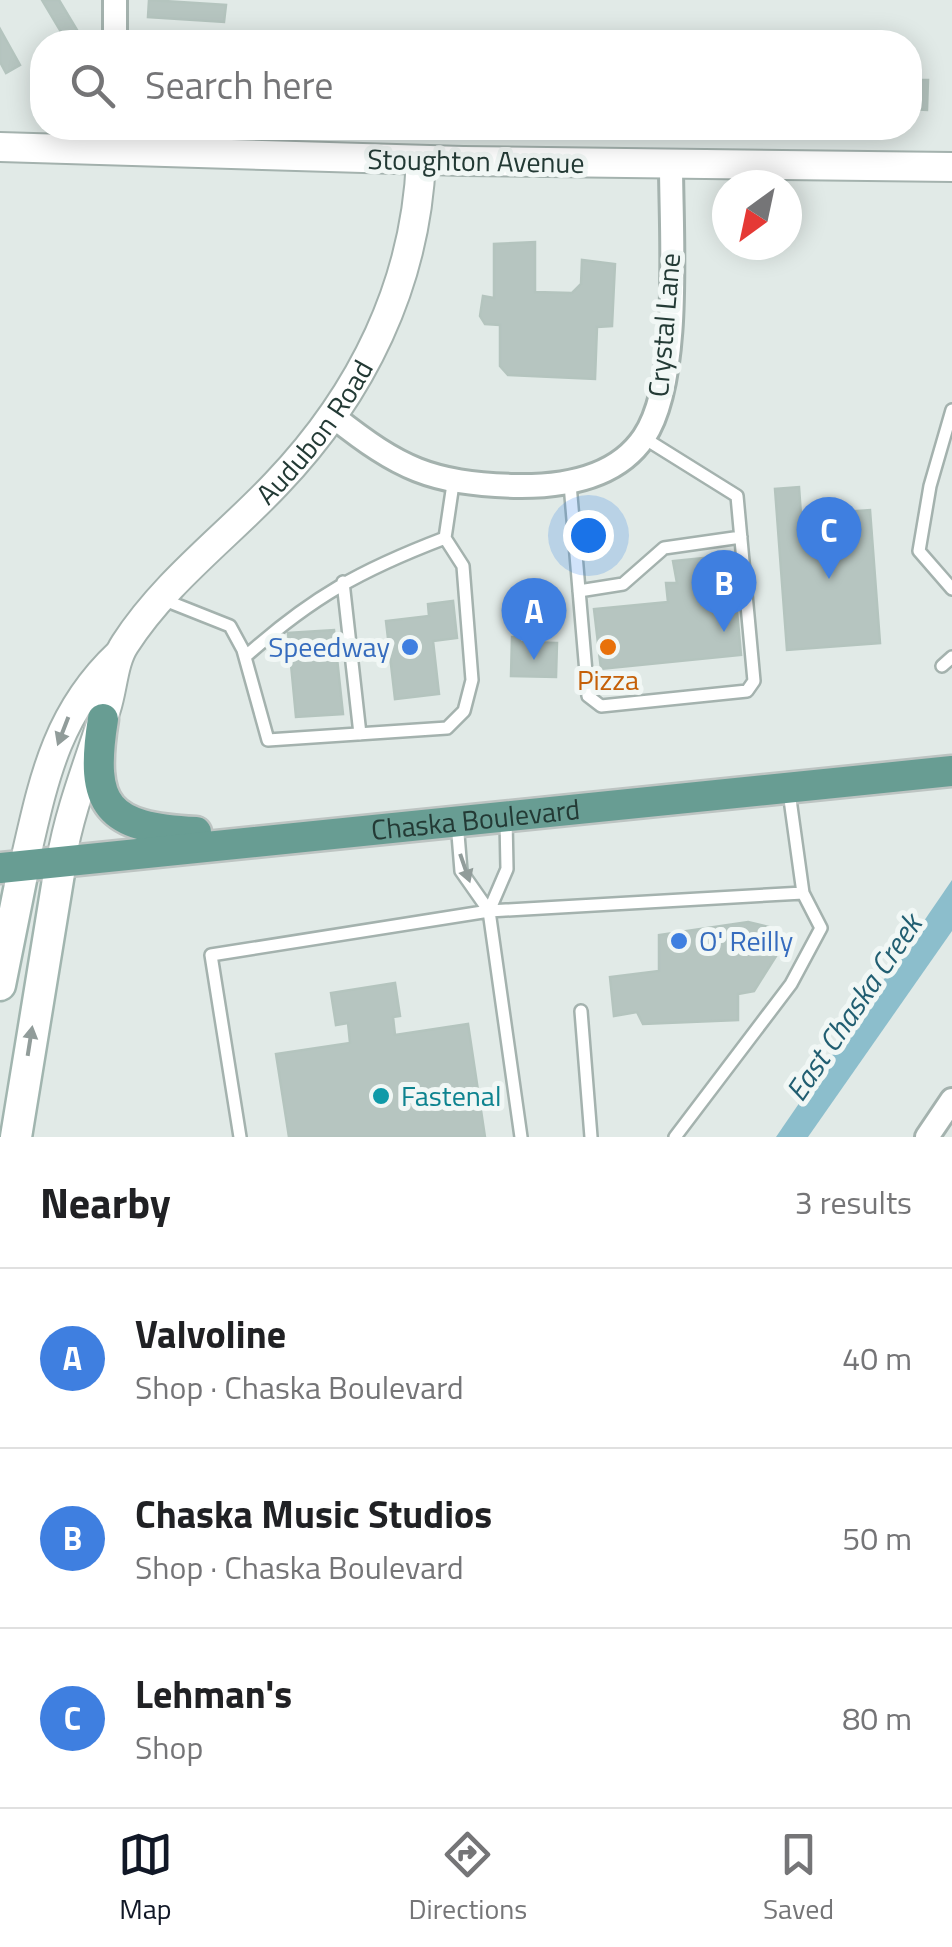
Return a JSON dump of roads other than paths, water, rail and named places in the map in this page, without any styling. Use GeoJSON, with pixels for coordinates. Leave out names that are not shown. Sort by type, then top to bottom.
{"type":"FeatureCollection","features":[{"type":"Feature","properties":{"kind":"main road"},"geometry":{"type":"LineString","coordinates":[[103,720],[96,778],[101,795],[133,822],[158,830],[304,836]]}},
{"type":"Feature","properties":{"kind":"main road","name":"Chaska Boulevard"},"geometry":{"type":"LineString","coordinates":[[12,867],[947,772]]}},
{"type":"Feature","properties":{"kind":"main road","name":"Audubon Road"},"geometry":{"type":"LineString","coordinates":[[16,1137],[61,861]]}},
{"type":"Feature","properties":{"kind":"main road","name":"Audubon Road"},"geometry":{"type":"LineString","coordinates":[[0,985],[12,867]]}},
{"type":"Feature","properties":{"kind":"street"},"geometry":{"type":"LineString","coordinates":[[115,0],[120,30]]}},
{"type":"Feature","properties":{"kind":"street","name":"Stoughton Avenue"},"geometry":{"type":"LineString","coordinates":[[0,147],[89,140]]}},
{"type":"Feature","properties":{"kind":"street","name":"Stoughton Avenue"},"geometry":{"type":"LineString","coordinates":[[182,140],[421,160],[952,167]]}},
{"type":"Feature","properties":{"kind":"street","name":"Audubon Road"},"geometry":{"type":"LineString","coordinates":[[12,867],[69,716],[87,684],[119,654],[162,599],[276,484],[334,417],[402,284],[419,211],[421,160]]}},
{"type":"Feature","properties":{"kind":"street","name":"Crystal Lane"},"geometry":{"type":"LineString","coordinates":[[644,438],[659,405],[666,360],[671,165]]}},
{"type":"Feature","properties":{"kind":"street"},"geometry":{"type":"LineString","coordinates":[[334,417],[412,471],[453,484],[570,484],[612,467],[644,438]]}},
{"type":"Feature","properties":{"kind":"street","name":"Audubon Road"},"geometry":{"type":"LineString","coordinates":[[61,861],[68,820],[103,720],[119,654]]}},
{"type":"Feature","properties":{"kind":"street"},"geometry":{"type":"LineString","coordinates":[[927,1137],[952,1100]]}},
{"type":"Feature","properties":{"kind":"lane"},"geometry":{"type":"LineString","coordinates":[[952,410],[930,486],[920,551],[952,589]]}},
{"type":"Feature","properties":{"kind":"lane"},"geometry":{"type":"LineString","coordinates":[[570,484],[588,696],[600,706],[748,691],[754,681],[737,496],[644,438]]}},
{"type":"Feature","properties":{"kind":"lane"},"geometry":{"type":"LineString","coordinates":[[162,599],[230,626],[245,656],[268,740],[447,728],[464,711],[472,680],[463,566],[445,538],[453,484]]}},
{"type":"Feature","properties":{"kind":"lane"},"geometry":{"type":"LineString","coordinates":[[579,591],[623,584],[664,548],[741,536]]}},
{"type":"Feature","properties":{"kind":"lane"},"geometry":{"type":"LineString","coordinates":[[245,656],[297,610],[368,567],[445,538]]}},
{"type":"Feature","properties":{"kind":"lane"},"geometry":{"type":"LineString","coordinates":[[343,582],[360,734]]}},
{"type":"Feature","properties":{"kind":"lane"},"geometry":{"type":"LineString","coordinates":[[675,1137],[791,984],[821,928],[803,893],[788,787]]}},
{"type":"Feature","properties":{"kind":"lane"},"geometry":{"type":"LineString","coordinates":[[489,911],[508,869],[506,816]]}},
{"type":"Feature","properties":{"kind":"lane"},"geometry":{"type":"LineString","coordinates":[[457,820],[461,870],[489,911],[522,1137]]}},
{"type":"Feature","properties":{"kind":"lane"},"geometry":{"type":"LineString","coordinates":[[240,1137],[211,954],[489,911],[803,893]]}},
{"type":"Feature","properties":{"kind":"lane"},"geometry":{"type":"LineString","coordinates":[[580,1011],[591,1137]]}},
{"type":"Feature","properties":{"kind":"water","name":"East Chaska Creek"},"geometry":{"type":"Polygon","coordinates":[[[952,880],[952,931],[808,1137],[776,1137],[952,880]]]}},
{"type":"Feature","properties":{"kind":"place","name":"Lehman's"},"geometry":{"type":"Point","coordinates":[829,579]}},
{"type":"Feature","properties":{"kind":"place","name":"Chaska Music Studios"},"geometry":{"type":"Point","coordinates":[724,632]}},
{"type":"Feature","properties":{"kind":"place","name":"Speedway"},"geometry":{"type":"Point","coordinates":[410,647]}},
{"type":"Feature","properties":{"kind":"place","name":"Pizza"},"geometry":{"type":"Point","coordinates":[608,647]}},
{"type":"Feature","properties":{"kind":"place","name":"Valvoline"},"geometry":{"type":"Point","coordinates":[534,660]}},
{"type":"Feature","properties":{"kind":"place","name":"O' Reilly"},"geometry":{"type":"Point","coordinates":[679,941]}},
{"type":"Feature","properties":{"kind":"place","name":"Fastenal"},"geometry":{"type":"Point","coordinates":[381,1096]}}]}
